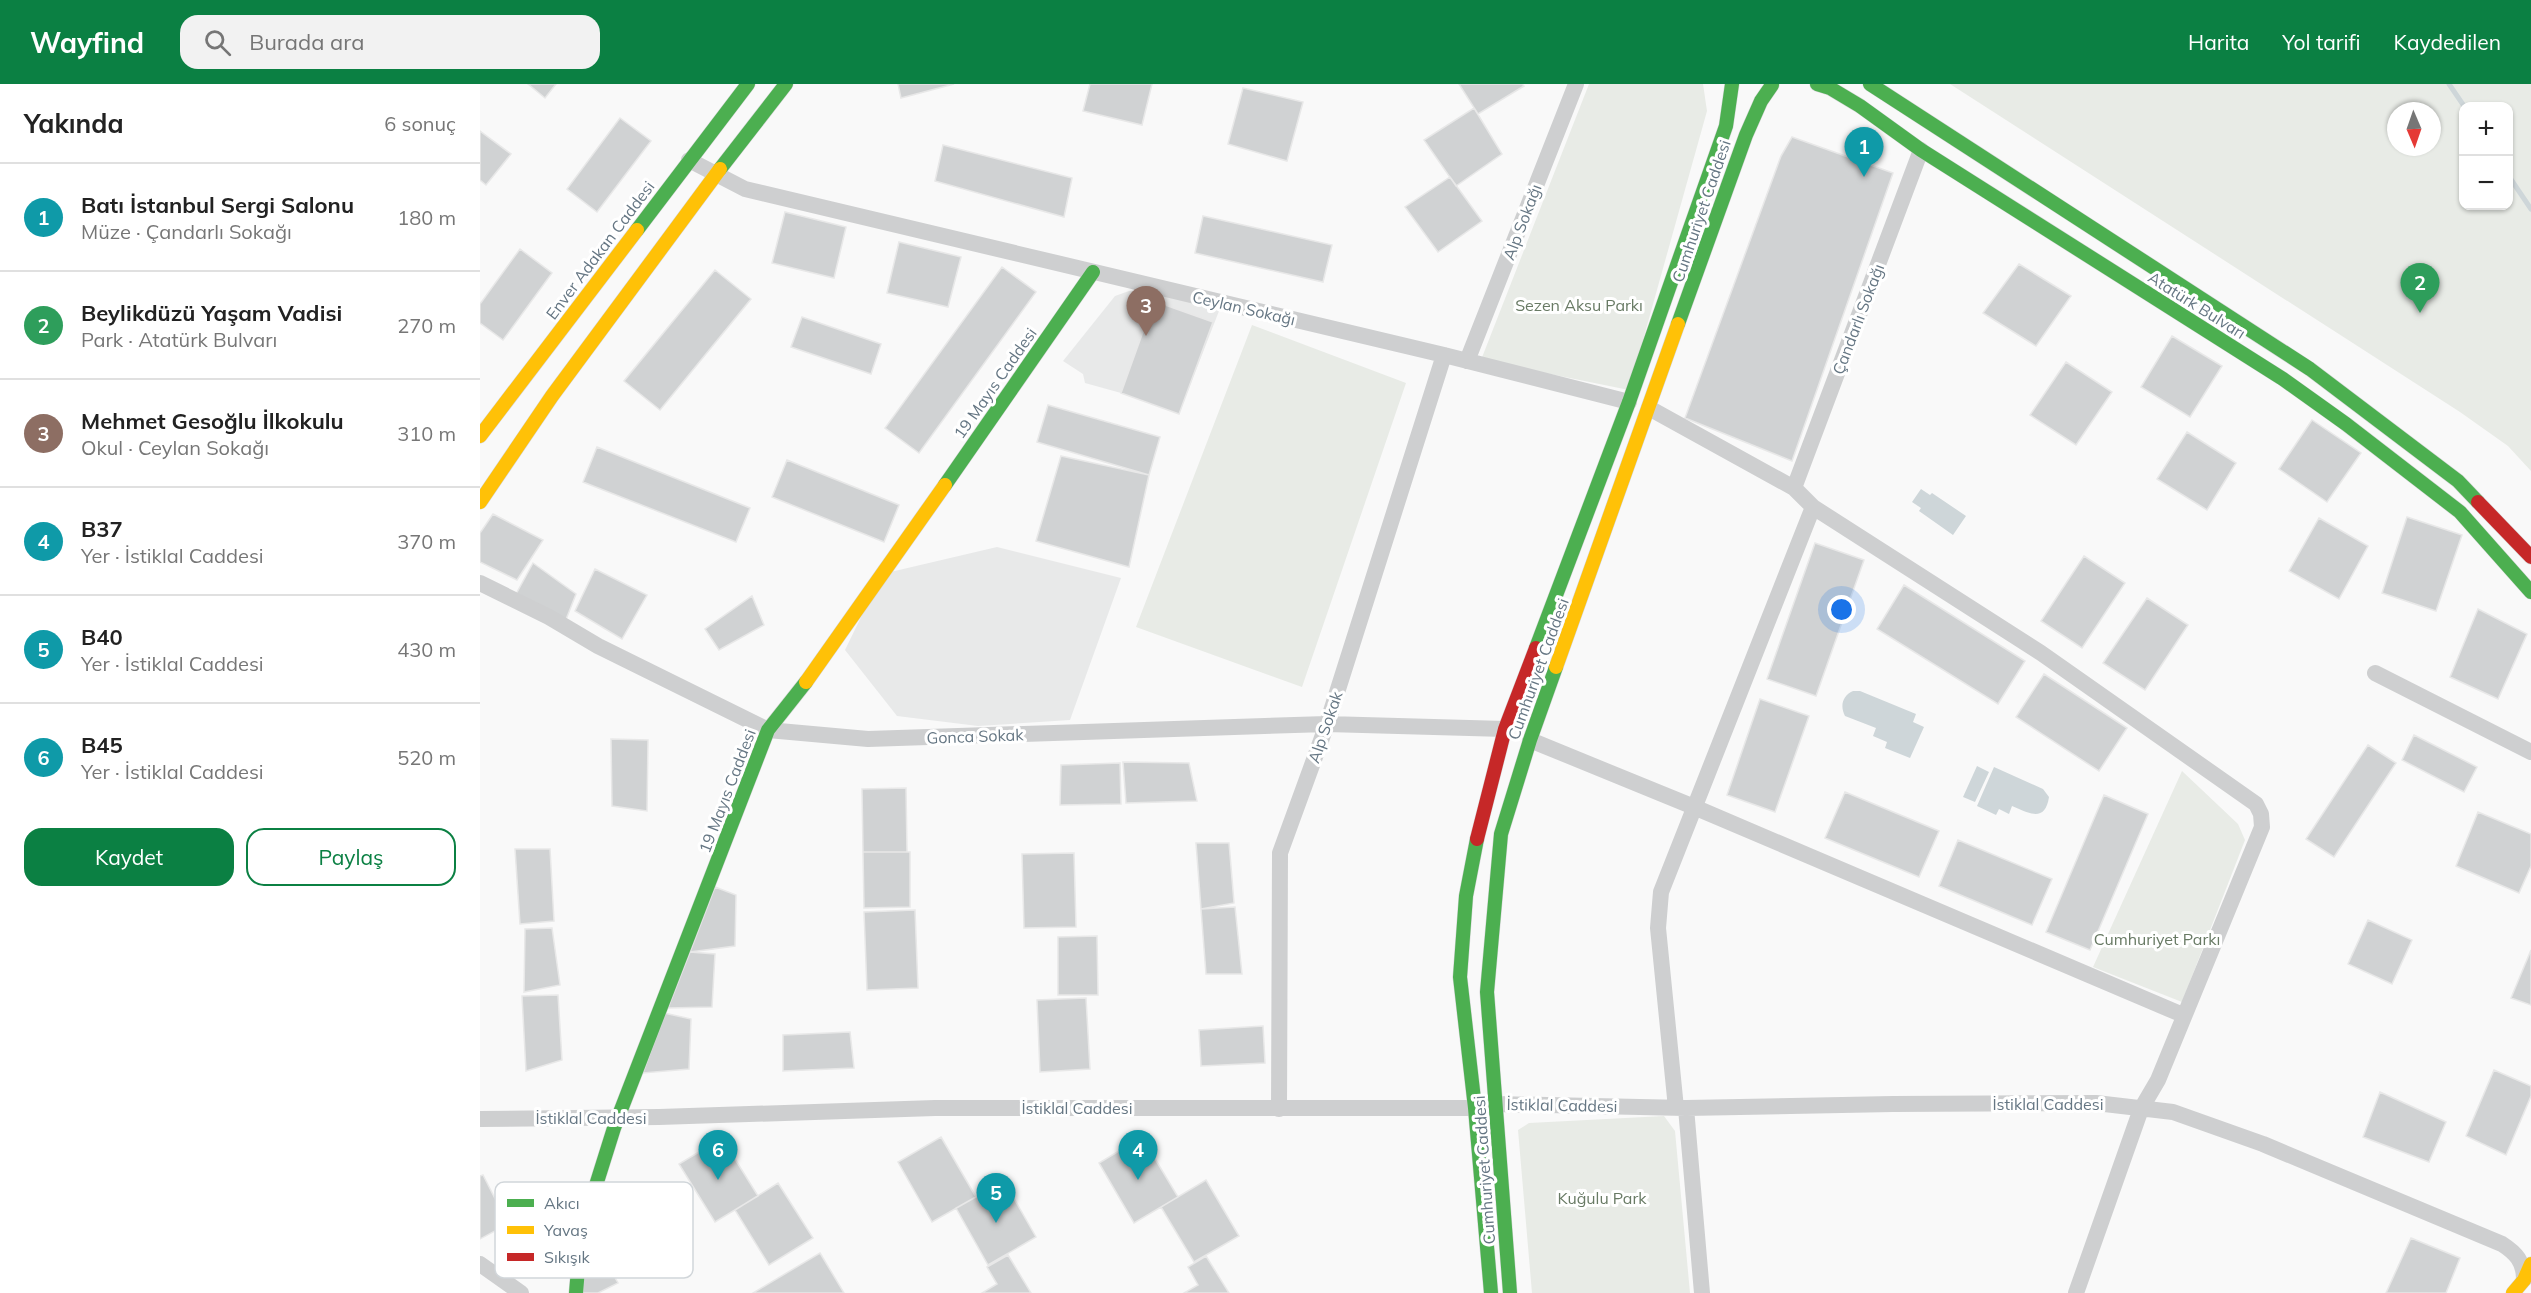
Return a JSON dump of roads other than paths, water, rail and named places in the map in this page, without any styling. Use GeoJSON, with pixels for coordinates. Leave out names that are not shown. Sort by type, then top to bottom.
{"type":"FeatureCollection","features":[{"type":"Feature","properties":{"kind":"main road","name":"Enver Adakan Caddesi"},"geometry":{"type":"LineString","coordinates":[[480,436],[748,84]]}},
{"type":"Feature","properties":{"kind":"main road"},"geometry":{"type":"LineString","coordinates":[[480,502],[552,396],[716,174],[786,84]]}},
{"type":"Feature","properties":{"kind":"main road","name":"Cumhuriyet Caddesi"},"geometry":{"type":"LineString","coordinates":[[1491,1293],[1475,1107],[1460,977],[1466,897],[1481,818],[1505,729],[1629,402],[1726,126],[1732,84]]}},
{"type":"Feature","properties":{"kind":"main road","name":"Cumhuriyet Caddesi"},"geometry":{"type":"LineString","coordinates":[[1510,1293],[1487,992],[1502,834],[1530,740],[1746,135],[1771,84]]}},
{"type":"Feature","properties":{"kind":"main road","name":"Atatürk Bulvarı"},"geometry":{"type":"LineString","coordinates":[[1817,84],[1830,88],[1860,106],[1921,150],[2283,379],[2346,424],[2460,512],[2531,592]]}},
{"type":"Feature","properties":{"kind":"main road"},"geometry":{"type":"LineString","coordinates":[[1870,84],[2310,369],[2458,482],[2531,557]]}},
{"type":"Feature","properties":{"kind":"main road","name":"19 Mayıs Caddesi"},"geometry":{"type":"LineString","coordinates":[[597,1182],[618,1117],[768,730],[828,653],[1093,272]]}},
{"type":"Feature","properties":{"kind":"main road"},"geometry":{"type":"LineString","coordinates":[[1629,402],[1649,408]]}},
{"type":"Feature","properties":{"kind":"main road"},"geometry":{"type":"LineString","coordinates":[[1505,729],[1530,740]]}},
{"type":"Feature","properties":{"kind":"main road"},"geometry":{"type":"LineString","coordinates":[[2513,1293],[2528,1272]]}},
{"type":"Feature","properties":{"kind":"main road","name":"19 Mayıs Caddesi"},"geometry":{"type":"LineString","coordinates":[[576,1293],[577,1278]]}},
{"type":"Feature","properties":{"kind":"street","name":"Alp Sokağı"},"geometry":{"type":"LineString","coordinates":[[1467,361],[1576,84]]}},
{"type":"Feature","properties":{"kind":"street","name":"Çandarlı Sokağı"},"geometry":{"type":"LineString","coordinates":[[1794,488],[1921,150]]}},
{"type":"Feature","properties":{"kind":"street","name":"Ceylan Sokağı"},"geometry":{"type":"LineString","coordinates":[[689,160],[745,189],[1444,355],[1629,402]]}},
{"type":"Feature","properties":{"kind":"street","name":"Alp Sokak"},"geometry":{"type":"LineString","coordinates":[[1279,1109],[1280,853],[1327,724],[1444,355]]}},
{"type":"Feature","properties":{"kind":"street"},"geometry":{"type":"LineString","coordinates":[[1649,408],[1794,488],[1813,507],[2041,653],[2256,804],[2261,814],[2262,827],[2158,1080],[2141,1109],[2076,1293]]}},
{"type":"Feature","properties":{"kind":"street"},"geometry":{"type":"LineString","coordinates":[[1702,1293],[1658,928],[1661,892],[1813,507]]}},
{"type":"Feature","properties":{"kind":"street","name":"Gonca Sokak"},"geometry":{"type":"LineString","coordinates":[[480,583],[549,616],[598,646],[768,730],[868,739],[1327,724],[1505,729]]}},
{"type":"Feature","properties":{"kind":"street"},"geometry":{"type":"LineString","coordinates":[[2376,673],[2531,752]]}},
{"type":"Feature","properties":{"kind":"street"},"geometry":{"type":"LineString","coordinates":[[1530,740],[1694,807],[2183,1015]]}},
{"type":"Feature","properties":{"kind":"street","name":"İstiklal Caddesi"},"geometry":{"type":"LineString","coordinates":[[480,1119],[935,1108],[1279,1109],[1475,1107],[1496,1104],[1681,1108],[1905,1103],[2096,1103],[2173,1112],[2264,1144],[2502,1244],[2513,1251],[2528,1272]]}},
{"type":"Feature","properties":{"kind":"street"},"geometry":{"type":"LineString","coordinates":[[480,1264],[495,1275]]}},
{"type":"Feature","properties":{"kind":"street"},"geometry":{"type":"LineString","coordinates":[[500,1278],[521,1293]]}},
{"type":"Feature","properties":{"kind":"waterway"},"geometry":{"type":"LineString","coordinates":[[2449,84],[2461,102]]}},
{"type":"Feature","properties":{"kind":"waterway"},"geometry":{"type":"LineString","coordinates":[[2513,182],[2531,209]]}},
{"type":"Feature","properties":{"kind":"place","name":"Batı İstanbul Sergi Salonu"},"geometry":{"type":"Point","coordinates":[1864,177]}},
{"type":"Feature","properties":{"kind":"place","name":"Beylikdüzü Yaşam Vadisi"},"geometry":{"type":"Point","coordinates":[2420,313]}},
{"type":"Feature","properties":{"kind":"place","name":"Mehmet Gesoğlu İlkokulu"},"geometry":{"type":"Point","coordinates":[1146,336]}},
{"type":"Feature","properties":{"kind":"place","name":"B45"},"geometry":{"type":"Point","coordinates":[718,1180]}},
{"type":"Feature","properties":{"kind":"place","name":"B37"},"geometry":{"type":"Point","coordinates":[1138,1180]}},
{"type":"Feature","properties":{"kind":"place","name":"B40"},"geometry":{"type":"Point","coordinates":[996,1223]}},
{"type":"Feature","properties":{"kind":"park label","name":"Sezen Aksu Parkı"},"geometry":{"type":"Point","coordinates":[1579,305]}},
{"type":"Feature","properties":{"kind":"park label","name":"Cumhuriyet Parkı"},"geometry":{"type":"Point","coordinates":[2157,939]}},
{"type":"Feature","properties":{"kind":"park label","name":"Kuğulu Park"},"geometry":{"type":"Point","coordinates":[1602,1198]}}]}
